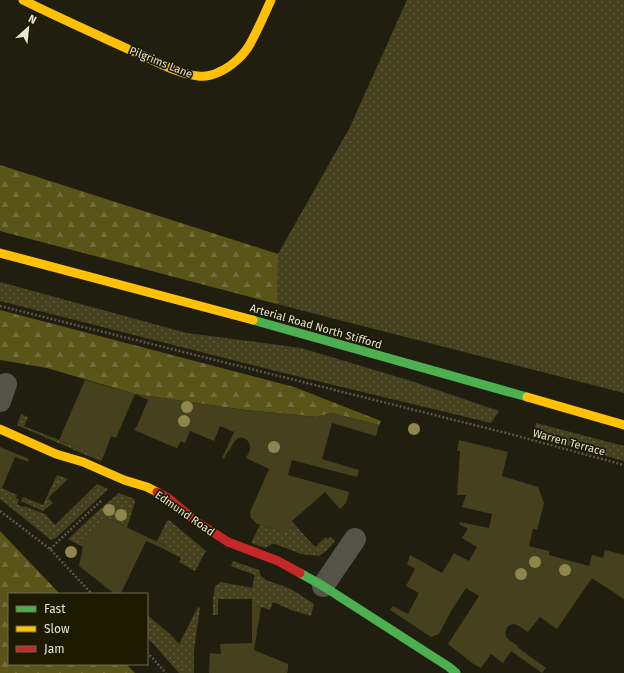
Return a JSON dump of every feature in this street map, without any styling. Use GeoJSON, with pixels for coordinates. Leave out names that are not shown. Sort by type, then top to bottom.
{"type":"FeatureCollection","features":[{"type":"Feature","properties":{"kind":"street","name":"Pilgrims Lane"},"geometry":{"type":"LineString","coordinates":[[23,0],[64,21],[172,68],[194,76],[206,76],[227,68],[246,50],[250,45],[271,0]]}},
{"type":"Feature","properties":{"kind":"street"},"geometry":{"type":"LineString","coordinates":[[53,0],[64,21]]}},
{"type":"Feature","properties":{"kind":"street","name":"Arterial Road North Stifford"},"geometry":{"type":"LineString","coordinates":[[0,253],[289,330],[624,425]]}},
{"type":"Feature","properties":{"kind":"street","name":"Edmund Road"},"geometry":{"type":"LineString","coordinates":[[0,429],[56,454],[83,462],[124,480],[147,487],[168,498],[197,522],[228,542],[278,561],[323,586],[456,673]]}},
{"type":"Feature","properties":{"kind":"street"},"geometry":{"type":"LineString","coordinates":[[323,586],[355,539]]}},
{"type":"Feature","properties":{"kind":"path","name":"Warren Terrace"},"geometry":{"type":"LineString","coordinates":[[0,306],[510,434],[624,465]]}},
{"type":"Feature","properties":{"kind":"path"},"geometry":{"type":"LineString","coordinates":[[50,549],[105,497]]}},
{"type":"Feature","properties":{"kind":"path"},"geometry":{"type":"LineString","coordinates":[[0,511],[50,549],[91,593]]}},
{"type":"Feature","properties":{"kind":"path"},"geometry":{"type":"LineString","coordinates":[[148,653],[166,673]]}},
{"type":"Feature","properties":{"kind":"shaded area"},"geometry":{"type":"Polygon","coordinates":[[[407,0],[624,0],[624,393],[277,304],[278,254],[350,127],[407,0]]]}},
{"type":"Feature","properties":{"kind":"shaded area"},"geometry":{"type":"Polygon","coordinates":[[[0,282],[187,333],[301,348],[408,380],[499,411],[491,423],[288,374],[0,301],[0,282]]]}},
{"type":"Feature","properties":{"kind":"shaded area"},"geometry":{"type":"Polygon","coordinates":[[[85,380],[135,394],[116,438],[111,436],[105,453],[96,455],[59,440],[85,380]]]}},
{"type":"Feature","properties":{"kind":"shaded area"},"geometry":{"type":"Polygon","coordinates":[[[135,394],[245,410],[315,417],[332,413],[379,425],[376,436],[332,423],[322,459],[359,470],[357,477],[292,460],[288,475],[349,492],[346,503],[340,509],[325,492],[292,521],[296,526],[286,531],[280,531],[257,524],[251,518],[250,512],[269,469],[246,458],[250,449],[250,444],[248,441],[241,437],[238,438],[224,459],[222,458],[236,428],[234,432],[220,426],[214,441],[190,431],[185,443],[181,441],[177,448],[174,447],[134,430],[148,400],[135,394]]]}},
{"type":"Feature","properties":{"kind":"shaded area"},"geometry":{"type":"Polygon","coordinates":[[[21,414],[28,417],[24,426],[96,455],[105,453],[101,461],[17,425],[21,414]]]}},
{"type":"Feature","properties":{"kind":"shaded area"},"geometry":{"type":"Polygon","coordinates":[[[536,423],[624,446],[624,461],[533,436],[536,423]]]}},
{"type":"Feature","properties":{"kind":"shaded area"},"geometry":{"type":"Polygon","coordinates":[[[459,440],[508,452],[502,476],[538,487],[544,503],[537,530],[533,529],[529,546],[549,551],[549,555],[589,566],[592,555],[603,558],[605,550],[624,555],[624,599],[592,578],[557,629],[540,617],[528,632],[518,625],[509,625],[505,634],[507,638],[546,668],[542,673],[511,651],[503,663],[491,654],[481,668],[472,663],[448,644],[479,596],[466,588],[451,611],[439,634],[431,637],[390,610],[393,606],[408,614],[419,593],[406,586],[415,569],[407,564],[410,555],[442,573],[454,553],[469,561],[477,547],[462,538],[468,529],[459,524],[460,522],[489,528],[492,514],[462,507],[466,495],[457,495],[460,451],[457,451],[459,440]]]}},
{"type":"Feature","properties":{"kind":"shaded area"},"geometry":{"type":"Polygon","coordinates":[[[0,447],[29,459],[28,462],[15,457],[2,488],[0,487],[0,447]]]}},
{"type":"Feature","properties":{"kind":"shaded area"},"geometry":{"type":"Polygon","coordinates":[[[57,475],[68,479],[48,498],[53,503],[43,511],[21,501],[23,497],[43,505],[57,475]]]}},
{"type":"Feature","properties":{"kind":"shaded area"},"geometry":{"type":"Polygon","coordinates":[[[97,484],[108,489],[56,538],[51,540],[0,499],[0,487],[17,495],[16,498],[19,500],[17,504],[45,514],[55,525],[97,484]]]}},
{"type":"Feature","properties":{"kind":"shaded area"},"geometry":{"type":"Polygon","coordinates":[[[119,493],[134,499],[135,502],[127,527],[105,517],[77,544],[68,539],[100,509],[119,493]]]}},
{"type":"Feature","properties":{"kind":"shaded area"},"geometry":{"type":"Polygon","coordinates":[[[105,517],[166,546],[164,549],[146,541],[121,593],[114,593],[79,566],[83,547],[77,544],[105,517]]]}},
{"type":"Feature","properties":{"kind":"shaded area"},"geometry":{"type":"Polygon","coordinates":[[[169,520],[206,551],[195,571],[179,562],[181,558],[164,549],[166,546],[157,541],[167,521],[169,520]]]}},
{"type":"Feature","properties":{"kind":"shaded area"},"geometry":{"type":"Polygon","coordinates":[[[260,525],[282,531],[296,526],[315,547],[326,537],[328,539],[331,537],[335,541],[319,556],[301,554],[275,544],[265,548],[251,543],[260,525]]]}},
{"type":"Feature","properties":{"kind":"shaded area"},"geometry":{"type":"Polygon","coordinates":[[[233,561],[259,570],[261,576],[266,580],[291,589],[314,604],[311,616],[291,610],[273,602],[270,610],[252,606],[252,599],[218,599],[218,615],[213,615],[215,586],[221,582],[252,588],[255,575],[231,566],[233,561]]]}},
{"type":"Feature","properties":{"kind":"shaded area"},"geometry":{"type":"Polygon","coordinates":[[[252,606],[261,607],[254,650],[288,664],[287,673],[209,673],[210,653],[221,654],[220,644],[252,643],[252,606]]]}},
{"type":"Feature","properties":{"kind":"shaded area"},"geometry":{"type":"Polygon","coordinates":[[[198,607],[200,608],[194,650],[194,673],[179,673],[148,638],[148,616],[170,634],[179,644],[198,607]]]}},
{"type":"Feature","properties":{"kind":"green space"},"geometry":{"type":"Polygon","coordinates":[[[0,165],[278,254],[277,304],[0,231],[0,165]]]}},
{"type":"Feature","properties":{"kind":"green space"},"geometry":{"type":"Polygon","coordinates":[[[0,310],[294,387],[381,421],[379,425],[332,413],[316,417],[245,410],[135,394],[47,368],[0,360],[0,310]]]}},
{"type":"Feature","properties":{"kind":"green space"},"geometry":{"type":"Polygon","coordinates":[[[0,531],[59,593],[8,593],[8,665],[127,665],[135,673],[0,673],[0,531]]]}},
{"type":"Feature","properties":{"kind":"traffic: fast"},"geometry":{"type":"LineString","coordinates":[[253,320],[527,397]]}},
{"type":"Feature","properties":{"kind":"traffic: fast"},"geometry":{"type":"LineString","coordinates":[[300,573],[323,586],[456,673]]}},
{"type":"Feature","properties":{"kind":"traffic: slow"},"geometry":{"type":"LineString","coordinates":[[23,0],[168,67],[183,73],[201,76],[212,75],[224,70],[241,56],[253,39],[271,0]]}},
{"type":"Feature","properties":{"kind":"traffic: slow"},"geometry":{"type":"LineString","coordinates":[[0,253],[253,320]]}},
{"type":"Feature","properties":{"kind":"traffic: slow"},"geometry":{"type":"LineString","coordinates":[[527,397],[624,425]]}},
{"type":"Feature","properties":{"kind":"traffic: slow"},"geometry":{"type":"LineString","coordinates":[[0,429],[56,454],[83,462],[124,480],[147,487],[157,492]]}},
{"type":"Feature","properties":{"kind":"traffic: jam"},"geometry":{"type":"LineString","coordinates":[[157,492],[168,498],[197,522],[228,542],[278,561],[300,573]]}}]}
